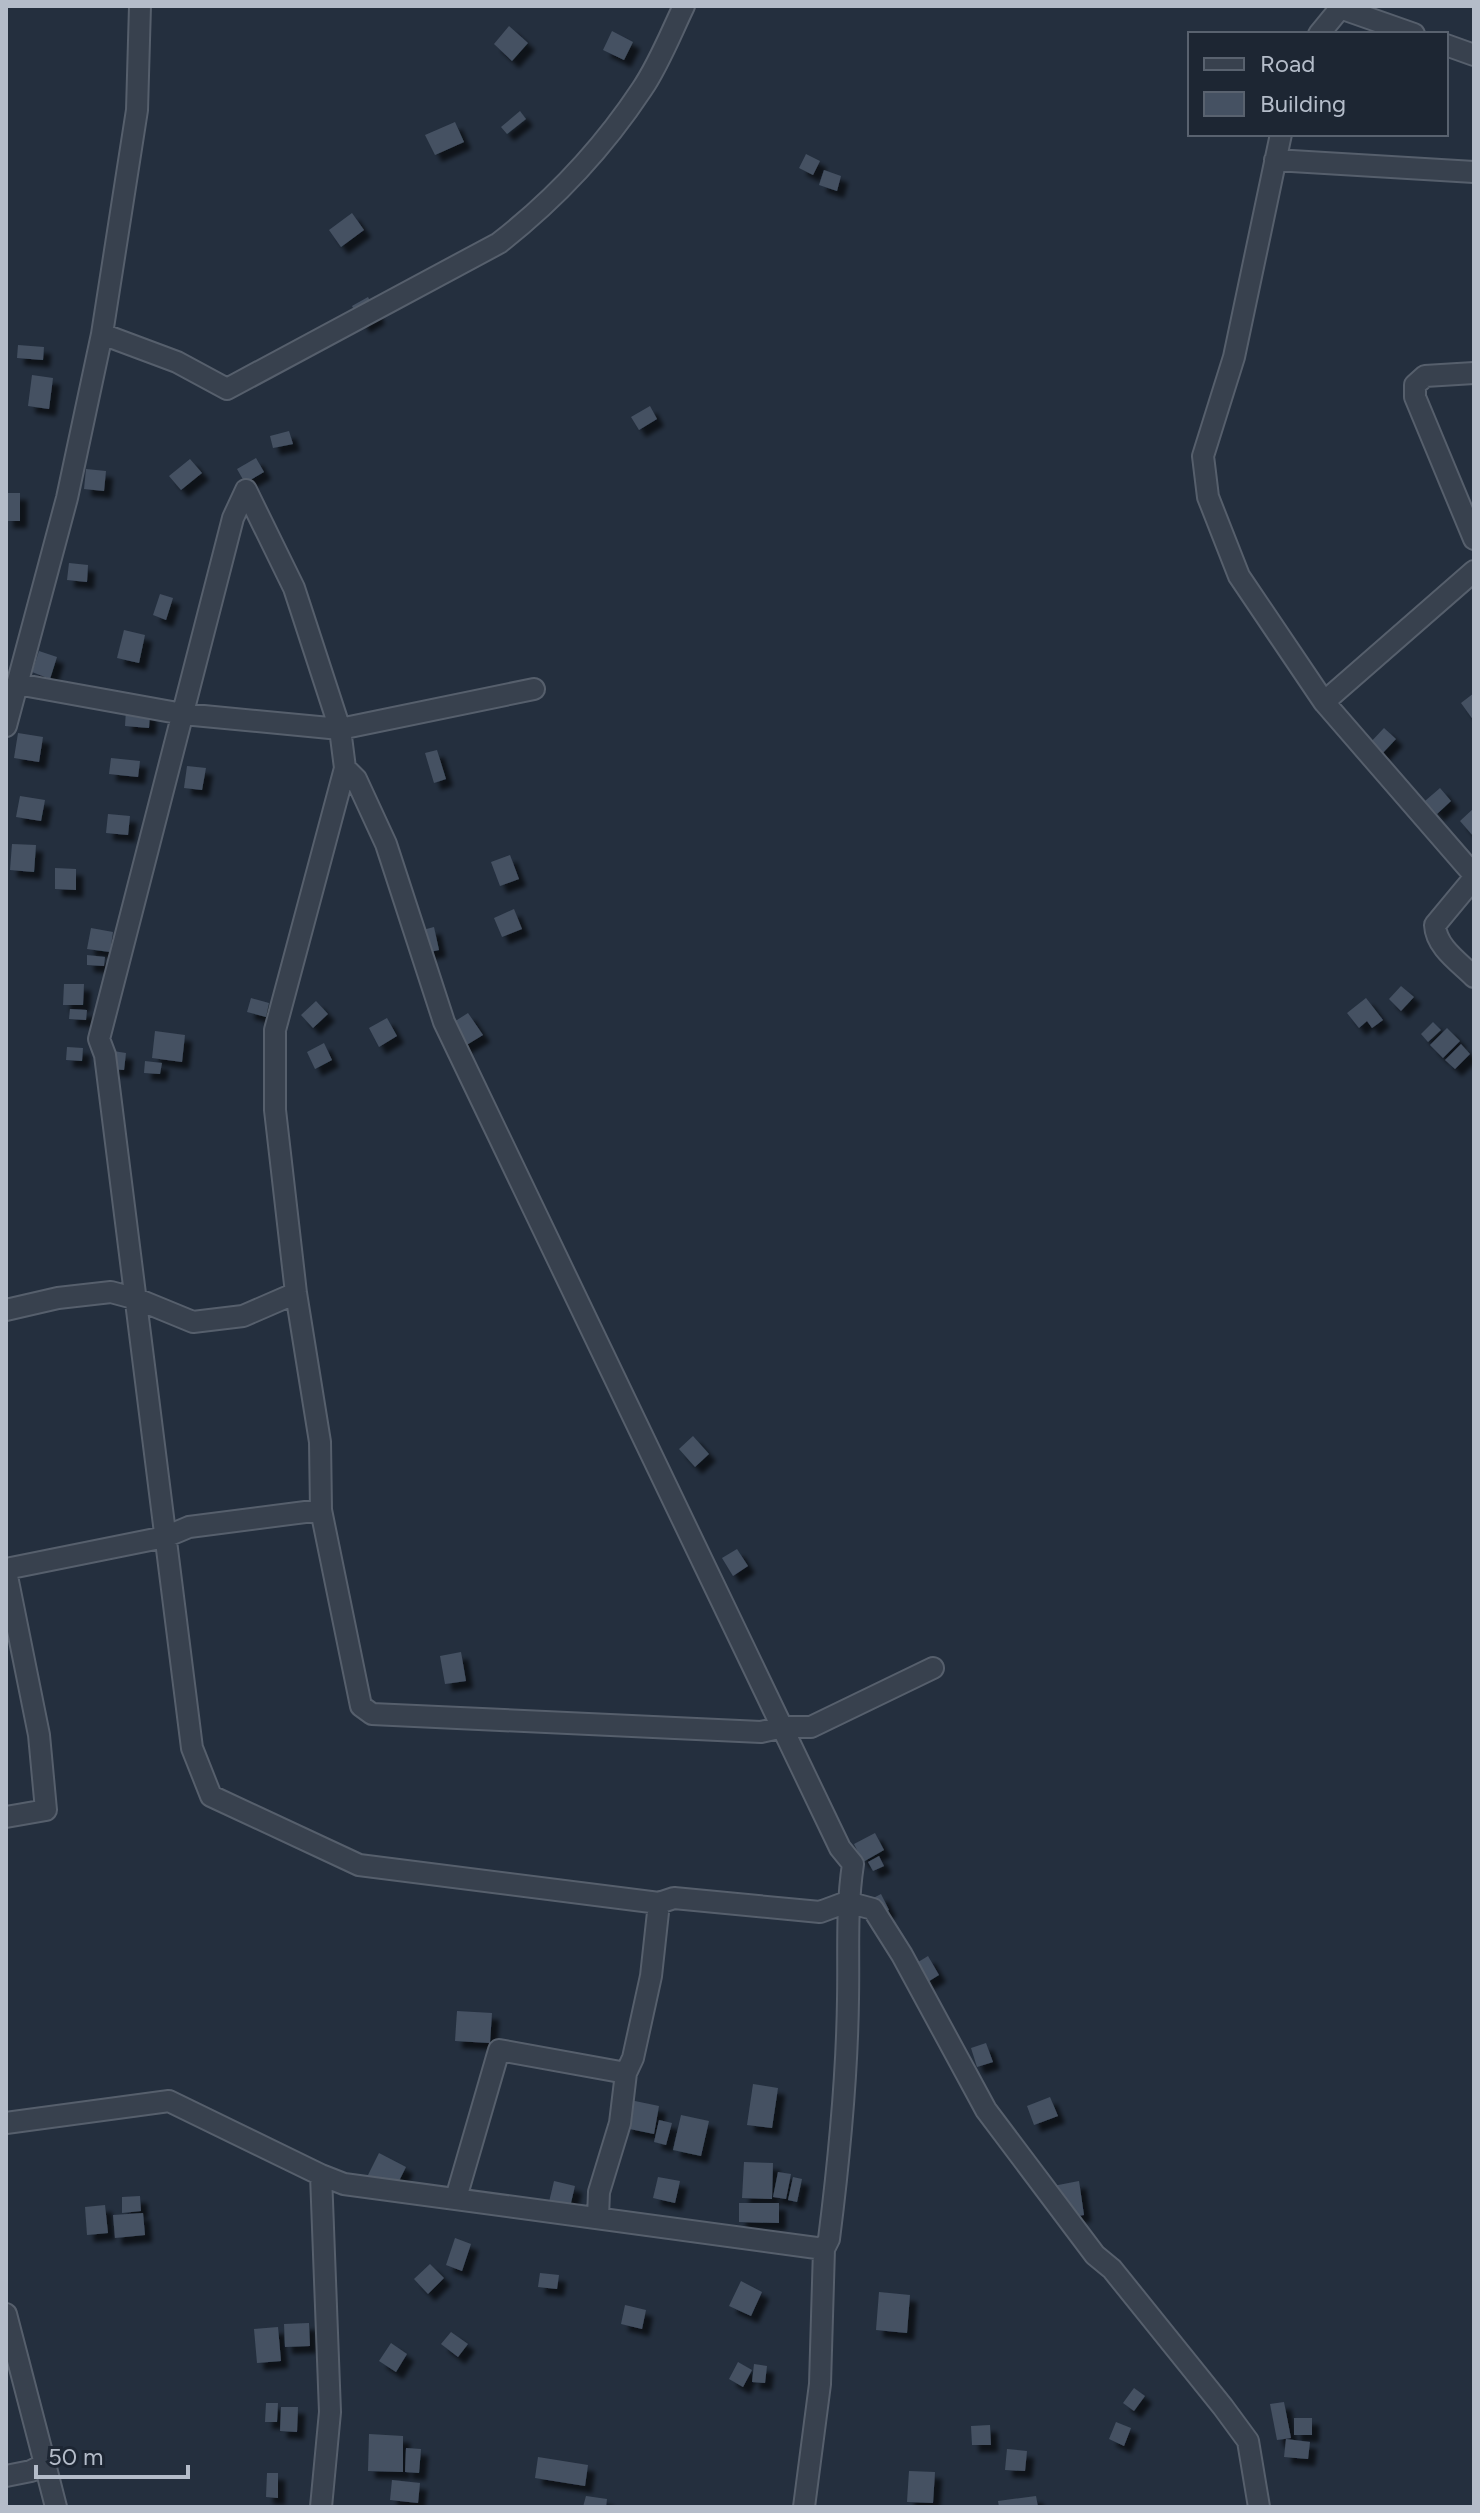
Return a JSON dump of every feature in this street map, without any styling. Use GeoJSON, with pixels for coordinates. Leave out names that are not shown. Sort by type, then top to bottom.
{"type":"FeatureCollection","features":[{"type":"Feature","properties":{"kind":"street"},"geometry":{"type":"LineString","coordinates":[[6,726],[67,498],[102,334],[137,110],[140,6]]}},
{"type":"Feature","properties":{"kind":"street"},"geometry":{"type":"LineString","coordinates":[[102,334],[177,362],[227,389],[499,243],[537,213],[604,142],[644,87],[684,6]]}},
{"type":"Feature","properties":{"kind":"street"},"geometry":{"type":"LineString","coordinates":[[1321,32],[1335,7],[1408,32]]}},
{"type":"Feature","properties":{"kind":"street"},"geometry":{"type":"LineString","coordinates":[[1448,46],[1474,55]]}},
{"type":"Feature","properties":{"kind":"street"},"geometry":{"type":"LineString","coordinates":[[1281,136],[1234,357],[1203,456],[1208,497],[1239,576],[1324,702],[1474,876],[1435,925],[1435,936],[1443,947],[1474,977]]}},
{"type":"Feature","properties":{"kind":"street"},"geometry":{"type":"LineString","coordinates":[[1275,160],[1474,172]]}},
{"type":"Feature","properties":{"kind":"street"},"geometry":{"type":"LineString","coordinates":[[1474,373],[1425,376],[1415,385],[1415,397],[1474,539]]}},
{"type":"Feature","properties":{"kind":"street"},"geometry":{"type":"LineString","coordinates":[[933,1668],[811,1727],[783,1727],[761,1732],[372,1714],[361,1706],[321,1510],[320,1442],[296,1293],[275,1110],[275,1030],[345,768],[340,729],[294,588],[246,490],[233,518],[99,1039],[105,1055],[192,1748],[211,1796],[359,1865],[659,1903],[674,1898],[820,1912],[847,1902],[873,1909],[902,1955],[986,2110],[1095,2255],[1112,2269],[1248,2441],[1259,2507]]}},
{"type":"Feature","properties":{"kind":"street"},"geometry":{"type":"LineString","coordinates":[[1324,702],[1474,571]]}},
{"type":"Feature","properties":{"kind":"street"},"geometry":{"type":"LineString","coordinates":[[17,684],[183,714],[340,729],[534,689]]}},
{"type":"Feature","properties":{"kind":"street"},"geometry":{"type":"LineString","coordinates":[[345,768],[356,779],[386,844],[444,1022],[840,1848],[853,1864],[847,1902],[848,1999],[841,2146],[829,2239],[824,2249],[820,2384],[804,2507]]}},
{"type":"Feature","properties":{"kind":"street"},"geometry":{"type":"LineString","coordinates":[[6,1310],[58,1298],[111,1292],[193,1322],[243,1316],[296,1293]]}},
{"type":"Feature","properties":{"kind":"street"},"geometry":{"type":"LineString","coordinates":[[6,1817],[46,1810],[39,1735],[6,1570],[165,1537],[189,1527],[321,1510]]}},
{"type":"Feature","properties":{"kind":"street"},"geometry":{"type":"LineString","coordinates":[[598,2217],[599,2192],[620,2123],[626,2073],[633,2058],[651,1976],[659,1903]]}},
{"type":"Feature","properties":{"kind":"street"},"geometry":{"type":"LineString","coordinates":[[456,2198],[499,2050],[626,2073]]}},
{"type":"Feature","properties":{"kind":"street"},"geometry":{"type":"LineString","coordinates":[[6,2123],[169,2101],[344,2184],[824,2249]]}},
{"type":"Feature","properties":{"kind":"street"},"geometry":{"type":"LineString","coordinates":[[321,2175],[330,2412],[321,2507]]}},
{"type":"Feature","properties":{"kind":"street"},"geometry":{"type":"LineString","coordinates":[[6,2314],[56,2507]]}},
{"type":"Feature","properties":{"kind":"street"},"geometry":{"type":"LineString","coordinates":[[6,2476],[31,2471],[45,2464]]}},
{"type":"Feature","properties":{"kind":"building"},"geometry":{"type":"Polygon","coordinates":[[[509,26],[528,43],[512,61],[494,44],[509,26]]]}},
{"type":"Feature","properties":{"kind":"building"},"geometry":{"type":"Polygon","coordinates":[[[612,31],[633,42],[624,60],[603,50],[612,31]]]}},
{"type":"Feature","properties":{"kind":"building"},"geometry":{"type":"Polygon","coordinates":[[[520,111],[526,119],[507,134],[501,127],[520,111]]]}},
{"type":"Feature","properties":{"kind":"building"},"geometry":{"type":"Polygon","coordinates":[[[455,122],[464,142],[435,155],[425,135],[455,122]]]}},
{"type":"Feature","properties":{"kind":"building"},"geometry":{"type":"Polygon","coordinates":[[[806,154],[820,161],[813,175],[799,168],[806,154]]]}},
{"type":"Feature","properties":{"kind":"building"},"geometry":{"type":"Polygon","coordinates":[[[824,170],[841,176],[837,191],[819,185],[824,170]]]}},
{"type":"Feature","properties":{"kind":"building"},"geometry":{"type":"Polygon","coordinates":[[[352,213],[364,230],[341,247],[329,230],[352,213]]]}},
{"type":"Feature","properties":{"kind":"building"},"geometry":{"type":"Polygon","coordinates":[[[368,297],[378,317],[363,326],[352,306],[368,297]]]}},
{"type":"Feature","properties":{"kind":"building"},"geometry":{"type":"Polygon","coordinates":[[[18,345],[44,347],[43,360],[17,358],[18,345]]]}},
{"type":"Feature","properties":{"kind":"building"},"geometry":{"type":"Polygon","coordinates":[[[32,375],[53,378],[49,409],[28,406],[32,375]]]}},
{"type":"Feature","properties":{"kind":"building"},"geometry":{"type":"Polygon","coordinates":[[[650,406],[657,419],[639,430],[631,417],[650,406]]]}},
{"type":"Feature","properties":{"kind":"building"},"geometry":{"type":"Polygon","coordinates":[[[289,431],[293,444],[273,448],[270,436],[289,431]]]}},
{"type":"Feature","properties":{"kind":"building"},"geometry":{"type":"Polygon","coordinates":[[[256,458],[264,472],[245,483],[237,469],[256,458]]]}},
{"type":"Feature","properties":{"kind":"building"},"geometry":{"type":"Polygon","coordinates":[[[190,459],[202,473],[181,490],[169,476],[190,459]]]}},
{"type":"Feature","properties":{"kind":"building"},"geometry":{"type":"Polygon","coordinates":[[[86,469],[106,471],[104,491],[84,489],[86,469]]]}},
{"type":"Feature","properties":{"kind":"building"},"geometry":{"type":"Polygon","coordinates":[[[6,493],[20,493],[20,521],[6,521],[6,493]]]}},
{"type":"Feature","properties":{"kind":"building"},"geometry":{"type":"Polygon","coordinates":[[[69,563],[88,565],[87,582],[67,580],[69,563]]]}},
{"type":"Feature","properties":{"kind":"building"},"geometry":{"type":"Polygon","coordinates":[[[160,594],[173,598],[166,620],[153,615],[160,594]]]}},
{"type":"Feature","properties":{"kind":"building"},"geometry":{"type":"Polygon","coordinates":[[[124,630],[145,635],[139,663],[117,658],[124,630]]]}},
{"type":"Feature","properties":{"kind":"building"},"geometry":{"type":"Polygon","coordinates":[[[39,651],[57,657],[50,679],[32,672],[39,651]]]}},
{"type":"Feature","properties":{"kind":"building"},"geometry":{"type":"Polygon","coordinates":[[[1474,693],[1474,721],[1461,703],[1474,693]]]}},
{"type":"Feature","properties":{"kind":"building"},"geometry":{"type":"Polygon","coordinates":[[[126,710],[150,712],[149,728],[125,726],[126,710]]]}},
{"type":"Feature","properties":{"kind":"building"},"geometry":{"type":"Polygon","coordinates":[[[1384,728],[1396,739],[1380,756],[1368,745],[1384,728]]]}},
{"type":"Feature","properties":{"kind":"building"},"geometry":{"type":"Polygon","coordinates":[[[18,733],[43,737],[39,762],[14,758],[18,733]]]}},
{"type":"Feature","properties":{"kind":"building"},"geometry":{"type":"Polygon","coordinates":[[[437,750],[446,779],[434,783],[425,753],[437,750]]]}},
{"type":"Feature","properties":{"kind":"building"},"geometry":{"type":"Polygon","coordinates":[[[111,758],[140,761],[138,777],[109,774],[111,758]]]}},
{"type":"Feature","properties":{"kind":"building"},"geometry":{"type":"Polygon","coordinates":[[[187,766],[206,768],[202,790],[184,788],[187,766]]]}},
{"type":"Feature","properties":{"kind":"building"},"geometry":{"type":"Polygon","coordinates":[[[1440,788],[1451,801],[1437,814],[1425,801],[1440,788]]]}},
{"type":"Feature","properties":{"kind":"building"},"geometry":{"type":"Polygon","coordinates":[[[20,796],[45,800],[41,821],[16,817],[20,796]]]}},
{"type":"Feature","properties":{"kind":"building"},"geometry":{"type":"Polygon","coordinates":[[[1474,808],[1474,837],[1460,821],[1474,808]]]}},
{"type":"Feature","properties":{"kind":"building"},"geometry":{"type":"Polygon","coordinates":[[[108,814],[130,816],[128,835],[106,833],[108,814]]]}},
{"type":"Feature","properties":{"kind":"building"},"geometry":{"type":"Polygon","coordinates":[[[12,844],[36,845],[34,872],[10,870],[12,844]]]}},
{"type":"Feature","properties":{"kind":"building"},"geometry":{"type":"Polygon","coordinates":[[[510,855],[519,879],[500,886],[491,862],[510,855]]]}},
{"type":"Feature","properties":{"kind":"building"},"geometry":{"type":"Polygon","coordinates":[[[55,868],[76,869],[76,890],[55,889],[55,868]]]}},
{"type":"Feature","properties":{"kind":"building"},"geometry":{"type":"Polygon","coordinates":[[[514,909],[522,929],[502,937],[494,918],[514,909]]]}},
{"type":"Feature","properties":{"kind":"building"},"geometry":{"type":"Polygon","coordinates":[[[434,927],[439,950],[421,954],[415,932],[434,927]]]}},
{"type":"Feature","properties":{"kind":"building"},"geometry":{"type":"Polygon","coordinates":[[[91,928],[113,932],[110,952],[87,949],[91,928]]]}},
{"type":"Feature","properties":{"kind":"building"},"geometry":{"type":"Polygon","coordinates":[[[87,955],[105,957],[104,966],[87,965],[87,955]]]}},
{"type":"Feature","properties":{"kind":"building"},"geometry":{"type":"Polygon","coordinates":[[[64,984],[84,984],[83,1005],[63,1005],[64,984]]]}},
{"type":"Feature","properties":{"kind":"building"},"geometry":{"type":"Polygon","coordinates":[[[1401,986],[1414,997],[1401,1011],[1389,999],[1401,986]]]}},
{"type":"Feature","properties":{"kind":"building"},"geometry":{"type":"Polygon","coordinates":[[[251,998],[269,1003],[266,1017],[247,1012],[251,998]]]}},
{"type":"Feature","properties":{"kind":"building"},"geometry":{"type":"Polygon","coordinates":[[[1366,998],[1383,1020],[1372,1028],[1367,1021],[1359,1028],[1347,1013],[1366,998]]]}},
{"type":"Feature","properties":{"kind":"building"},"geometry":{"type":"Polygon","coordinates":[[[316,1001],[328,1014],[313,1028],[301,1015],[316,1001]]]}},
{"type":"Feature","properties":{"kind":"building"},"geometry":{"type":"Polygon","coordinates":[[[70,1009],[87,1010],[86,1020],[69,1019],[70,1009]]]}},
{"type":"Feature","properties":{"kind":"building"},"geometry":{"type":"Polygon","coordinates":[[[468,1013],[483,1035],[460,1049],[446,1027],[468,1013]]]}},
{"type":"Feature","properties":{"kind":"building"},"geometry":{"type":"Polygon","coordinates":[[[387,1018],[397,1036],[379,1047],[369,1028],[387,1018]]]}},
{"type":"Feature","properties":{"kind":"building"},"geometry":{"type":"Polygon","coordinates":[[[1433,1022],[1441,1030],[1428,1042],[1421,1034],[1433,1022]]]}},
{"type":"Feature","properties":{"kind":"building"},"geometry":{"type":"Polygon","coordinates":[[[1447,1028],[1460,1041],[1443,1058],[1430,1045],[1447,1028]]]}},
{"type":"Feature","properties":{"kind":"building"},"geometry":{"type":"Polygon","coordinates":[[[155,1031],[185,1035],[182,1062],[152,1058],[155,1031]]]}},
{"type":"Feature","properties":{"kind":"building"},"geometry":{"type":"Polygon","coordinates":[[[324,1043],[332,1060],[315,1069],[307,1052],[324,1043]]]}},
{"type":"Feature","properties":{"kind":"building"},"geometry":{"type":"Polygon","coordinates":[[[1461,1044],[1470,1054],[1455,1069],[1445,1060],[1461,1044]]]}},
{"type":"Feature","properties":{"kind":"building"},"geometry":{"type":"Polygon","coordinates":[[[67,1047],[83,1048],[82,1061],[66,1060],[67,1047]]]}},
{"type":"Feature","properties":{"kind":"building"},"geometry":{"type":"Polygon","coordinates":[[[113,1051],[126,1053],[124,1070],[111,1069],[113,1051]]]}},
{"type":"Feature","properties":{"kind":"building"},"geometry":{"type":"Polygon","coordinates":[[[145,1061],[162,1063],[160,1074],[144,1073],[145,1061]]]}},
{"type":"Feature","properties":{"kind":"building"},"geometry":{"type":"Polygon","coordinates":[[[693,1436],[709,1454],[695,1467],[679,1449],[693,1436]]]}},
{"type":"Feature","properties":{"kind":"building"},"geometry":{"type":"Polygon","coordinates":[[[737,1549],[748,1566],[733,1576],[722,1558],[737,1549]]]}},
{"type":"Feature","properties":{"kind":"building"},"geometry":{"type":"Polygon","coordinates":[[[461,1652],[466,1681],[445,1684],[440,1656],[461,1652]]]}},
{"type":"Feature","properties":{"kind":"building"},"geometry":{"type":"Polygon","coordinates":[[[875,1833],[884,1850],[863,1862],[854,1844],[875,1833]]]}},
{"type":"Feature","properties":{"kind":"building"},"geometry":{"type":"Polygon","coordinates":[[[879,1856],[884,1866],[873,1871],[868,1862],[879,1856]]]}},
{"type":"Feature","properties":{"kind":"building"},"geometry":{"type":"Polygon","coordinates":[[[881,1894],[889,1910],[867,1920],[860,1905],[881,1894]]]}},
{"type":"Feature","properties":{"kind":"building"},"geometry":{"type":"Polygon","coordinates":[[[928,1956],[939,1975],[926,1983],[915,1964],[928,1956]]]}},
{"type":"Feature","properties":{"kind":"building"},"geometry":{"type":"Polygon","coordinates":[[[457,2011],[492,2013],[490,2043],[455,2041],[457,2011]]]}},
{"type":"Feature","properties":{"kind":"building"},"geometry":{"type":"Polygon","coordinates":[[[986,2043],[993,2062],[977,2067],[971,2048],[986,2043]]]}},
{"type":"Feature","properties":{"kind":"building"},"geometry":{"type":"Polygon","coordinates":[[[753,2084],[778,2088],[772,2128],[747,2125],[753,2084]]]}},
{"type":"Feature","properties":{"kind":"building"},"geometry":{"type":"Polygon","coordinates":[[[1050,2097],[1058,2116],[1034,2125],[1027,2106],[1050,2097]]]}},
{"type":"Feature","properties":{"kind":"building"},"geometry":{"type":"Polygon","coordinates":[[[630,2100],[659,2106],[654,2134],[625,2128],[630,2100]]]}},
{"type":"Feature","properties":{"kind":"building"},"geometry":{"type":"Polygon","coordinates":[[[681,2115],[709,2121],[701,2156],[673,2150],[681,2115]]]}},
{"type":"Feature","properties":{"kind":"building"},"geometry":{"type":"Polygon","coordinates":[[[659,2120],[672,2123],[666,2145],[654,2142],[659,2120]]]}},
{"type":"Feature","properties":{"kind":"building"},"geometry":{"type":"Polygon","coordinates":[[[379,2153],[406,2167],[394,2191],[367,2177],[379,2153]]]}},
{"type":"Feature","properties":{"kind":"building"},"geometry":{"type":"Polygon","coordinates":[[[744,2162],[773,2163],[772,2199],[742,2198],[744,2162]]]}},
{"type":"Feature","properties":{"kind":"building"},"geometry":{"type":"Polygon","coordinates":[[[778,2172],[791,2174],[786,2199],[773,2197],[778,2172]]]}},
{"type":"Feature","properties":{"kind":"building"},"geometry":{"type":"Polygon","coordinates":[[[658,2177],[680,2181],[675,2203],[653,2198],[658,2177]]]}},
{"type":"Feature","properties":{"kind":"building"},"geometry":{"type":"Polygon","coordinates":[[[793,2177],[802,2179],[797,2202],[788,2200],[793,2177]]]}},
{"type":"Feature","properties":{"kind":"building"},"geometry":{"type":"Polygon","coordinates":[[[554,2181],[575,2186],[570,2207],[549,2202],[554,2181]]]}},
{"type":"Feature","properties":{"kind":"building"},"geometry":{"type":"Polygon","coordinates":[[[1079,2181],[1084,2215],[1058,2219],[1053,2186],[1079,2181]]]}},
{"type":"Feature","properties":{"kind":"building"},"geometry":{"type":"Polygon","coordinates":[[[140,2196],[141,2211],[122,2213],[122,2197],[140,2196]]]}},
{"type":"Feature","properties":{"kind":"building"},"geometry":{"type":"Polygon","coordinates":[[[739,2203],[779,2203],[779,2223],[739,2222],[739,2203]]]}},
{"type":"Feature","properties":{"kind":"building"},"geometry":{"type":"Polygon","coordinates":[[[105,2205],[108,2233],[87,2235],[85,2207],[105,2205]]]}},
{"type":"Feature","properties":{"kind":"building"},"geometry":{"type":"Polygon","coordinates":[[[143,2213],[145,2235],[115,2238],[113,2215],[143,2213]]]}},
{"type":"Feature","properties":{"kind":"building"},"geometry":{"type":"Polygon","coordinates":[[[455,2238],[471,2244],[462,2271],[446,2265],[455,2238]]]}},
{"type":"Feature","properties":{"kind":"building"},"geometry":{"type":"Polygon","coordinates":[[[430,2264],[444,2278],[428,2294],[414,2279],[430,2264]]]}},
{"type":"Feature","properties":{"kind":"building"},"geometry":{"type":"Polygon","coordinates":[[[540,2273],[559,2275],[557,2289],[538,2287],[540,2273]]]}},
{"type":"Feature","properties":{"kind":"building"},"geometry":{"type":"Polygon","coordinates":[[[741,2281],[762,2292],[751,2316],[729,2306],[741,2281]]]}},
{"type":"Feature","properties":{"kind":"building"},"geometry":{"type":"Polygon","coordinates":[[[879,2292],[910,2295],[907,2333],[876,2330],[879,2292]]]}},
{"type":"Feature","properties":{"kind":"building"},"geometry":{"type":"Polygon","coordinates":[[[625,2305],[646,2310],[642,2329],[621,2324],[625,2305]]]}},
{"type":"Feature","properties":{"kind":"building"},"geometry":{"type":"Polygon","coordinates":[[[309,2323],[310,2346],[285,2347],[284,2324],[309,2323]]]}},
{"type":"Feature","properties":{"kind":"building"},"geometry":{"type":"Polygon","coordinates":[[[278,2327],[281,2361],[257,2363],[254,2329],[278,2327]]]}},
{"type":"Feature","properties":{"kind":"building"},"geometry":{"type":"Polygon","coordinates":[[[451,2332],[468,2344],[458,2357],[441,2344],[451,2332]]]}},
{"type":"Feature","properties":{"kind":"building"},"geometry":{"type":"Polygon","coordinates":[[[391,2343],[407,2354],[396,2372],[379,2361],[391,2343]]]}},
{"type":"Feature","properties":{"kind":"building"},"geometry":{"type":"Polygon","coordinates":[[[738,2362],[752,2370],[743,2387],[729,2379],[738,2362]]]}},
{"type":"Feature","properties":{"kind":"building"},"geometry":{"type":"Polygon","coordinates":[[[754,2364],[767,2366],[765,2383],[752,2382],[754,2364]]]}},
{"type":"Feature","properties":{"kind":"building"},"geometry":{"type":"Polygon","coordinates":[[[1134,2388],[1145,2396],[1134,2411],[1123,2403],[1134,2388]]]}},
{"type":"Feature","properties":{"kind":"building"},"geometry":{"type":"Polygon","coordinates":[[[1284,2402],[1291,2438],[1277,2440],[1270,2404],[1284,2402]]]}},
{"type":"Feature","properties":{"kind":"building"},"geometry":{"type":"Polygon","coordinates":[[[266,2403],[278,2403],[277,2422],[265,2422],[266,2403]]]}},
{"type":"Feature","properties":{"kind":"building"},"geometry":{"type":"Polygon","coordinates":[[[281,2407],[298,2407],[297,2432],[280,2431],[281,2407]]]}},
{"type":"Feature","properties":{"kind":"building"},"geometry":{"type":"Polygon","coordinates":[[[1294,2418],[1312,2418],[1312,2435],[1294,2435],[1294,2418]]]}},
{"type":"Feature","properties":{"kind":"building"},"geometry":{"type":"Polygon","coordinates":[[[1116,2422],[1131,2428],[1124,2446],[1109,2439],[1116,2422]]]}},
{"type":"Feature","properties":{"kind":"building"},"geometry":{"type":"Polygon","coordinates":[[[990,2425],[991,2445],[972,2445],[971,2426],[990,2425]]]}},
{"type":"Feature","properties":{"kind":"building"},"geometry":{"type":"Polygon","coordinates":[[[369,2434],[403,2436],[403,2472],[368,2471],[369,2434]]]}},
{"type":"Feature","properties":{"kind":"building"},"geometry":{"type":"Polygon","coordinates":[[[1286,2439],[1310,2442],[1308,2459],[1284,2457],[1286,2439]]]}},
{"type":"Feature","properties":{"kind":"building"},"geometry":{"type":"Polygon","coordinates":[[[406,2448],[421,2449],[419,2473],[405,2472],[406,2448]]]}},
{"type":"Feature","properties":{"kind":"building"},"geometry":{"type":"Polygon","coordinates":[[[1007,2449],[1027,2451],[1025,2471],[1005,2470],[1007,2449]]]}},
{"type":"Feature","properties":{"kind":"building"},"geometry":{"type":"Polygon","coordinates":[[[538,2457],[588,2465],[585,2486],[535,2478],[538,2457]]]}},
{"type":"Feature","properties":{"kind":"building"},"geometry":{"type":"Polygon","coordinates":[[[909,2471],[935,2472],[933,2503],[907,2502],[909,2471]]]}},
{"type":"Feature","properties":{"kind":"building"},"geometry":{"type":"Polygon","coordinates":[[[267,2473],[278,2473],[278,2498],[266,2497],[267,2473]]]}},
{"type":"Feature","properties":{"kind":"building"},"geometry":{"type":"Polygon","coordinates":[[[392,2480],[420,2483],[418,2503],[390,2500],[392,2480]]]}},
{"type":"Feature","properties":{"kind":"building"},"geometry":{"type":"Polygon","coordinates":[[[586,2496],[607,2499],[606,2507],[583,2507],[586,2496]]]}},
{"type":"Feature","properties":{"kind":"building"},"geometry":{"type":"Polygon","coordinates":[[[1036,2496],[1038,2507],[999,2507],[998,2501],[1036,2496]]]}}]}
